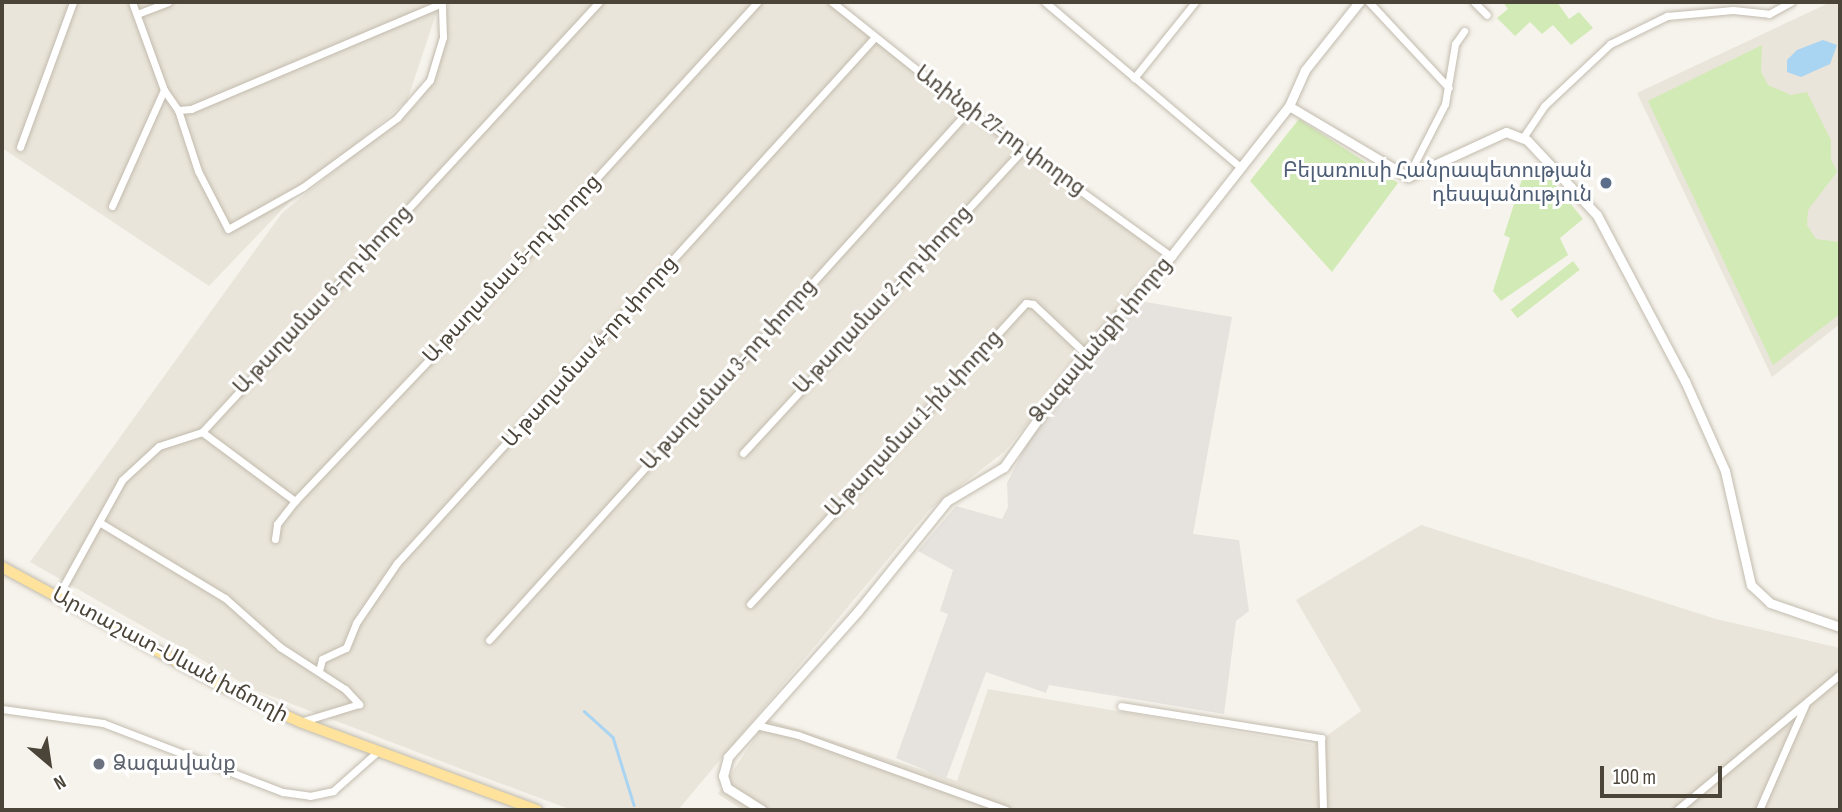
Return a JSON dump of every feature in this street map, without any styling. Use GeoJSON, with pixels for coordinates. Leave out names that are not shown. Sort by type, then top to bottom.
{"type":"FeatureCollection","features":[{"type":"Feature","properties":{"kind":"main road","name":"Արտաշատ-Սևան խճուղի"},"geometry":{"type":"LineString","coordinates":[[2,566],[224,687],[300,722],[376,753],[537,810]]}},
{"type":"Feature","properties":{"kind":"street"},"geometry":{"type":"LineString","coordinates":[[20,147],[73,2]]}},
{"type":"Feature","properties":{"kind":"street"},"geometry":{"type":"LineString","coordinates":[[132,2],[164,90],[178,110],[198,171],[228,229],[303,187],[397,118],[430,80],[443,37],[442,2],[191,109],[178,110]]}},
{"type":"Feature","properties":{"kind":"street"},"geometry":{"type":"LineString","coordinates":[[137,14],[168,2]]}},
{"type":"Feature","properties":{"kind":"street","name":"Ա թաղամաս 6-րդ փողոց"},"geometry":{"type":"LineString","coordinates":[[58,596],[122,481],[159,446],[202,432],[600,2]]}},
{"type":"Feature","properties":{"kind":"street","name":"Ա թաղամաս 5-րդ փողոց"},"geometry":{"type":"LineString","coordinates":[[275,539],[277,524],[295,501],[477,309],[757,2]]}},
{"type":"Feature","properties":{"kind":"street","name":"Առինջի 27-րդ փողոց"},"geometry":{"type":"LineString","coordinates":[[832,2],[969,110],[1171,256]]}},
{"type":"Feature","properties":{"kind":"street"},"geometry":{"type":"LineString","coordinates":[[1045,2],[1240,167]]}},
{"type":"Feature","properties":{"kind":"street"},"geometry":{"type":"LineString","coordinates":[[1134,78],[1195,2]]}},
{"type":"Feature","properties":{"kind":"street","name":"Ձագավանքի փողոց"},"geometry":{"type":"LineString","coordinates":[[762,810],[727,788],[723,776],[727,757],[858,611],[947,501],[1004,467],[1085,352],[1171,256],[1289,106],[1306,70],[1359,2]]}},
{"type":"Feature","properties":{"kind":"street"},"geometry":{"type":"LineString","coordinates":[[1368,2],[1449,88]]}},
{"type":"Feature","properties":{"kind":"street"},"geometry":{"type":"LineString","coordinates":[[1474,2],[1487,15]]}},
{"type":"Feature","properties":{"kind":"street"},"geometry":{"type":"LineString","coordinates":[[1522,138],[1544,106],[1610,44],[1667,16],[1733,10],[1769,14],[1791,2]]}},
{"type":"Feature","properties":{"kind":"street"},"geometry":{"type":"LineString","coordinates":[[1408,177],[1449,88],[1455,44],[1465,31]]}},
{"type":"Feature","properties":{"kind":"street","name":"Ա թաղամաս 4-րդ փողոց"},"geometry":{"type":"LineString","coordinates":[[319,671],[323,659],[346,648],[363,611],[397,563],[875,37]]}},
{"type":"Feature","properties":{"kind":"street"},"geometry":{"type":"LineString","coordinates":[[112,206],[164,90]]}},
{"type":"Feature","properties":{"kind":"street"},"geometry":{"type":"LineString","coordinates":[[1289,106],[1408,177]]}},
{"type":"Feature","properties":{"kind":"street","name":"Ա թաղամաս 3-րդ փողոց"},"geometry":{"type":"LineString","coordinates":[[489,640],[969,110]]}},
{"type":"Feature","properties":{"kind":"street"},"geometry":{"type":"LineString","coordinates":[[1408,177],[1506,132],[1522,138],[1597,215],[1685,380],[1724,471],[1751,585],[1770,603],[1840,627]]}},
{"type":"Feature","properties":{"kind":"street","name":"Ա թաղամաս 2-րդ փողոց"},"geometry":{"type":"LineString","coordinates":[[743,453],[1024,148]]}},
{"type":"Feature","properties":{"kind":"street","name":"Ա թաղամաս 1-ին փողոց"},"geometry":{"type":"LineString","coordinates":[[750,604],[1026,303],[1033,304],[1085,352]]}},
{"type":"Feature","properties":{"kind":"street"},"geometry":{"type":"LineString","coordinates":[[202,432],[295,501]]}},
{"type":"Feature","properties":{"kind":"street"},"geometry":{"type":"LineString","coordinates":[[99,522],[225,598],[280,646],[319,671],[359,704],[300,722]]}},
{"type":"Feature","properties":{"kind":"street"},"geometry":{"type":"LineString","coordinates":[[1677,810],[1840,674]]}},
{"type":"Feature","properties":{"kind":"street"},"geometry":{"type":"LineString","coordinates":[[1759,810],[1807,701]]}},
{"type":"Feature","properties":{"kind":"street"},"geometry":{"type":"LineString","coordinates":[[1121,706],[1321,738],[1323,810]]}},
{"type":"Feature","properties":{"kind":"street"},"geometry":{"type":"LineString","coordinates":[[2,709],[103,723],[283,792],[310,796],[333,790],[376,753]]}},
{"type":"Feature","properties":{"kind":"street"},"geometry":{"type":"LineString","coordinates":[[756,725],[798,735],[1006,810]]}},
{"type":"Feature","properties":{"kind":"shaded area"},"geometry":{"type":"Polygon","coordinates":[[[2,2],[440,2],[407,101],[294,197],[209,286],[2,148],[2,2]]]}},
{"type":"Feature","properties":{"kind":"shaded area"},"geometry":{"type":"Polygon","coordinates":[[[449,2],[829,2],[1164,256],[1004,452],[929,510],[678,810],[572,810],[464,770],[253,689],[30,562],[282,213],[419,102],[449,2]]]}},
{"type":"Feature","properties":{"kind":"shaded area"},"geometry":{"type":"Polygon","coordinates":[[[1831,2],[1840,2],[1840,324],[1772,377],[1637,93],[1831,2]]]}},
{"type":"Feature","properties":{"kind":"shaded area"},"geometry":{"type":"Polygon","coordinates":[[[1140,301],[1232,317],[1193,534],[1239,540],[1249,611],[1236,621],[1224,714],[1049,685],[1046,693],[986,672],[946,779],[896,758],[948,614],[940,611],[953,570],[918,551],[956,506],[1002,519],[1008,507],[1007,483],[1030,438],[1113,326],[1140,301]]]}},
{"type":"Feature","properties":{"kind":"shaded area"},"geometry":{"type":"Polygon","coordinates":[[[1421,525],[1716,619],[1840,648],[1840,810],[743,810],[718,794],[767,719],[957,781],[988,689],[1314,745],[1361,711],[1296,600],[1421,525]]]}},
{"type":"Feature","properties":{"kind":"green space"},"geometry":{"type":"Polygon","coordinates":[[[1503,2],[1557,2],[1569,19],[1579,12],[1593,28],[1571,45],[1553,25],[1542,34],[1530,22],[1515,36],[1497,18],[1508,9],[1503,2]]]}},
{"type":"Feature","properties":{"kind":"green space"},"geometry":{"type":"Polygon","coordinates":[[[1762,45],[1761,72],[1768,85],[1791,95],[1807,92],[1831,140],[1831,159],[1837,172],[1808,210],[1807,225],[1816,239],[1840,242],[1840,314],[1773,365],[1648,101],[1762,45]]]}},
{"type":"Feature","properties":{"kind":"green space"},"geometry":{"type":"Polygon","coordinates":[[[1299,119],[1398,183],[1332,272],[1250,181],[1299,119]]]}},
{"type":"Feature","properties":{"kind":"green space"},"geometry":{"type":"Polygon","coordinates":[[[1527,164],[1538,176],[1543,170],[1583,219],[1560,238],[1568,255],[1501,301],[1493,291],[1510,238],[1504,235],[1527,164]]]}},
{"type":"Feature","properties":{"kind":"green space"},"geometry":{"type":"Polygon","coordinates":[[[1573,261],[1580,270],[1518,318],[1511,310],[1573,261]]]}},
{"type":"Feature","properties":{"kind":"water"},"geometry":{"type":"Polygon","coordinates":[[[1823,40],[1837,45],[1830,64],[1801,77],[1787,72],[1787,60],[1797,50],[1823,40]]]}},
{"type":"Feature","properties":{"kind":"waterway"},"geometry":{"type":"LineString","coordinates":[[584,711],[613,737],[634,805]]}},
{"type":"Feature","properties":{"kind":"place","name":"Բելառուսի Հանրապետության դեսպանություն"},"geometry":{"type":"Point","coordinates":[1606,183]}},
{"type":"Feature","properties":{"kind":"place","name":"Ձագավանք"},"geometry":{"type":"Point","coordinates":[99,764]}}]}
